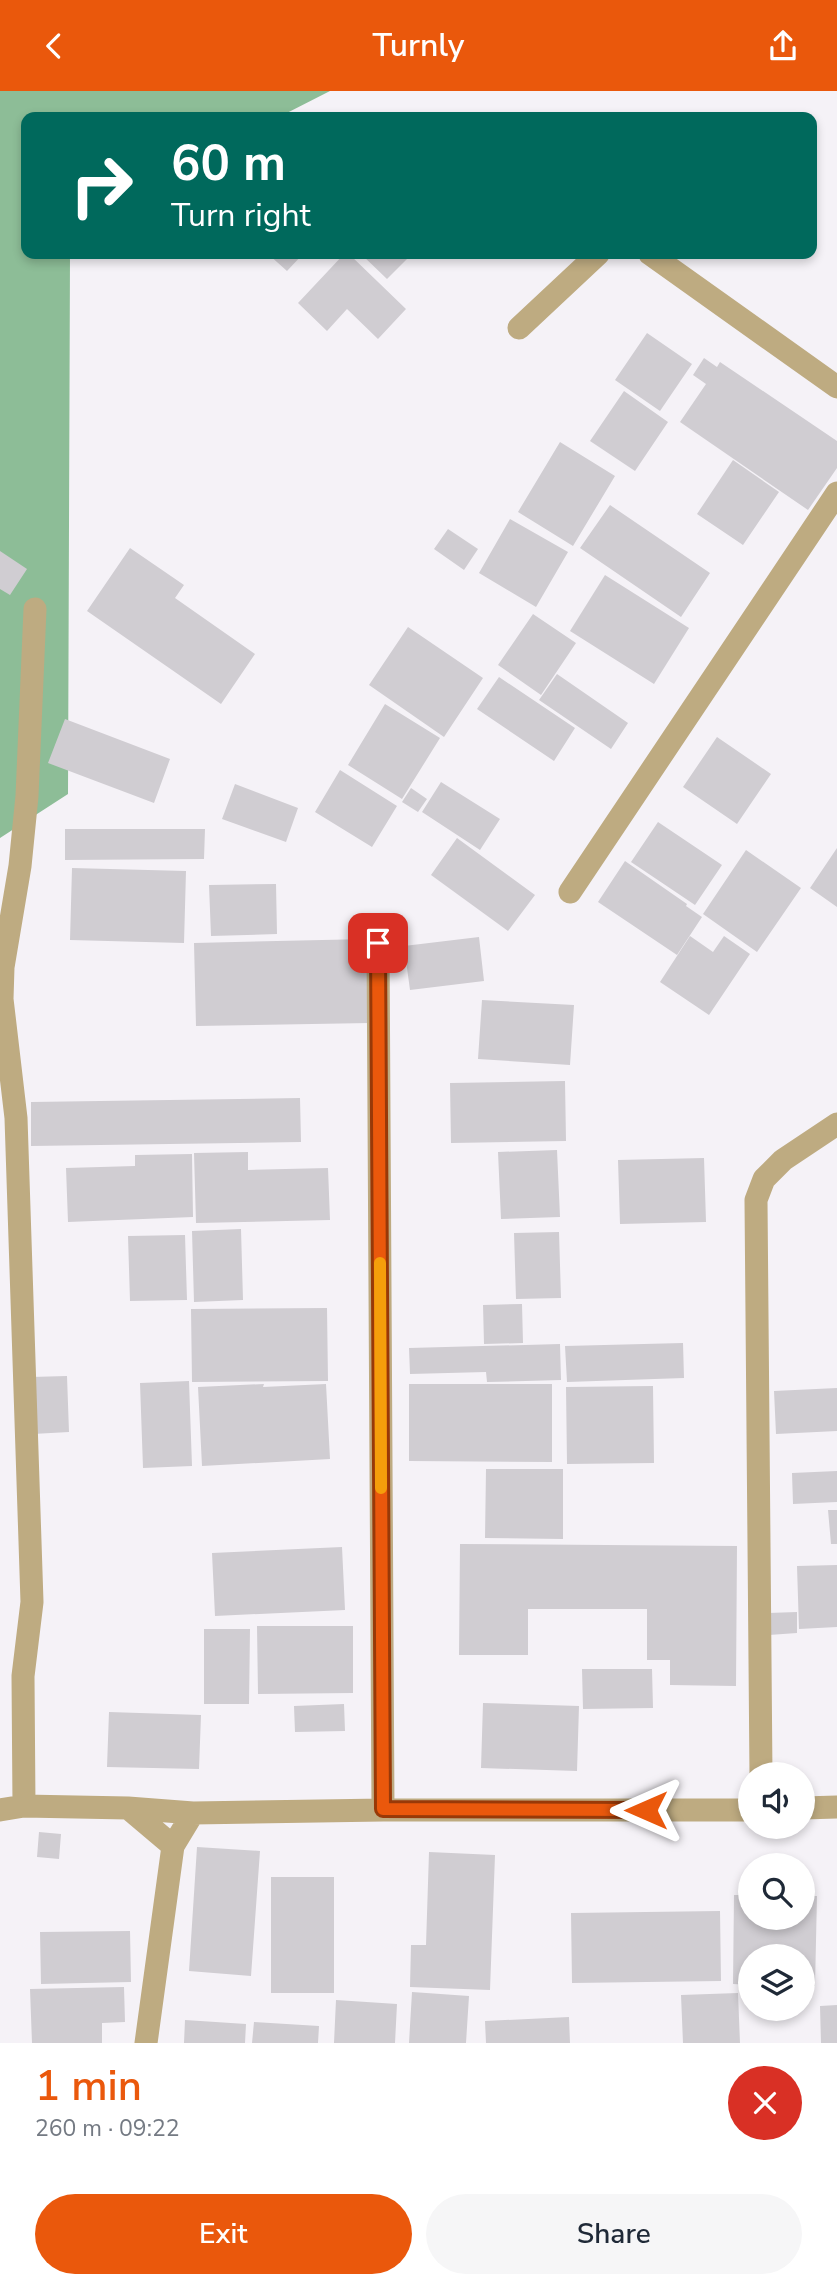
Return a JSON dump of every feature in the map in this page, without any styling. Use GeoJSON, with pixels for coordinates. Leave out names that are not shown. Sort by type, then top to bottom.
{"type":"FeatureCollection","features":[{"type":"Feature","properties":{"kind":"street"},"geometry":{"type":"LineString","coordinates":[[519,328],[593,259]]}},
{"type":"Feature","properties":{"kind":"street"},"geometry":{"type":"LineString","coordinates":[[657,259],[837,387]]}},
{"type":"Feature","properties":{"kind":"street"},"geometry":{"type":"LineString","coordinates":[[570,891],[837,493]]}},
{"type":"Feature","properties":{"kind":"street"},"geometry":{"type":"LineString","coordinates":[[24,1806],[23,1675],[32,1588],[16,1118],[2,999],[3,967],[20,866],[27,796],[35,609]]}},
{"type":"Feature","properties":{"kind":"street"},"geometry":{"type":"LineString","coordinates":[[378,943],[383,1809]]}},
{"type":"Feature","properties":{"kind":"street"},"geometry":{"type":"LineString","coordinates":[[761,1762],[756,1200],[764,1179],[783,1160],[837,1124]]}},
{"type":"Feature","properties":{"kind":"street"},"geometry":{"type":"LineString","coordinates":[[0,1809],[24,1806],[128,1808],[193,1813],[383,1809],[738,1810]]}},
{"type":"Feature","properties":{"kind":"street"},"geometry":{"type":"LineString","coordinates":[[815,1808],[837,1807]]}},
{"type":"Feature","properties":{"kind":"street"},"geometry":{"type":"LineString","coordinates":[[128,1808],[173,1846]]}},
{"type":"Feature","properties":{"kind":"street"},"geometry":{"type":"LineString","coordinates":[[146,2043],[173,1846],[193,1813]]}},
{"type":"Feature","properties":{"kind":"green space"},"geometry":{"type":"Polygon","coordinates":[[[0,91],[330,91],[289,112],[21,112],[21,259],[70,259],[68,794],[0,838],[0,91]]]}},
{"type":"Feature","properties":{"kind":"building"},"geometry":{"type":"Polygon","coordinates":[[[274,259],[298,259],[287,271],[274,259]]]}},
{"type":"Feature","properties":{"kind":"building"},"geometry":{"type":"Polygon","coordinates":[[[339,259],[354,259],[406,309],[378,339],[347,309],[327,331],[298,303],[339,259]]]}},
{"type":"Feature","properties":{"kind":"building"},"geometry":{"type":"Polygon","coordinates":[[[366,259],[407,259],[387,279],[366,259]]]}},
{"type":"Feature","properties":{"kind":"building"},"geometry":{"type":"Polygon","coordinates":[[[647,333],[692,364],[660,411],[615,380],[647,333]]]}},
{"type":"Feature","properties":{"kind":"building"},"geometry":{"type":"Polygon","coordinates":[[[704,358],[717,367],[720,362],[837,441],[837,468],[808,510],[680,422],[706,384],[693,375],[704,358]]]}},
{"type":"Feature","properties":{"kind":"building"},"geometry":{"type":"Polygon","coordinates":[[[624,391],[668,422],[635,471],[590,441],[624,391]]]}},
{"type":"Feature","properties":{"kind":"building"},"geometry":{"type":"Polygon","coordinates":[[[560,442],[615,476],[573,546],[518,512],[560,442]]]}},
{"type":"Feature","properties":{"kind":"building"},"geometry":{"type":"Polygon","coordinates":[[[733,460],[779,492],[743,545],[697,514],[733,460]]]}},
{"type":"Feature","properties":{"kind":"building"},"geometry":{"type":"Polygon","coordinates":[[[610,505],[710,573],[681,617],[580,548],[610,505]]]}},
{"type":"Feature","properties":{"kind":"building"},"geometry":{"type":"Polygon","coordinates":[[[510,519],[568,552],[536,607],[479,573],[510,519]]]}},
{"type":"Feature","properties":{"kind":"building"},"geometry":{"type":"Polygon","coordinates":[[[448,529],[478,549],[464,570],[434,549],[448,529]]]}},
{"type":"Feature","properties":{"kind":"building"},"geometry":{"type":"Polygon","coordinates":[[[130,548],[184,585],[175,598],[255,654],[221,704],[87,611],[130,548]]]}},
{"type":"Feature","properties":{"kind":"building"},"geometry":{"type":"Polygon","coordinates":[[[0,551],[27,569],[10,595],[0,589],[0,551]]]}},
{"type":"Feature","properties":{"kind":"building"},"geometry":{"type":"Polygon","coordinates":[[[605,575],[689,628],[654,684],[570,631],[605,575]]]}},
{"type":"Feature","properties":{"kind":"building"},"geometry":{"type":"Polygon","coordinates":[[[533,614],[576,643],[541,695],[498,665],[533,614]]]}},
{"type":"Feature","properties":{"kind":"building"},"geometry":{"type":"Polygon","coordinates":[[[408,627],[483,678],[444,737],[369,685],[408,627]]]}},
{"type":"Feature","properties":{"kind":"building"},"geometry":{"type":"Polygon","coordinates":[[[557,674],[628,723],[611,749],[539,700],[557,674]]]}},
{"type":"Feature","properties":{"kind":"building"},"geometry":{"type":"Polygon","coordinates":[[[499,677],[575,728],[554,761],[477,709],[499,677]]]}},
{"type":"Feature","properties":{"kind":"building"},"geometry":{"type":"Polygon","coordinates":[[[385,704],[440,738],[402,799],[348,765],[385,704]]]}},
{"type":"Feature","properties":{"kind":"building"},"geometry":{"type":"Polygon","coordinates":[[[65,719],[170,759],[154,803],[48,763],[65,719]]]}},
{"type":"Feature","properties":{"kind":"building"},"geometry":{"type":"Polygon","coordinates":[[[717,737],[771,774],[737,824],[683,787],[717,737]]]}},
{"type":"Feature","properties":{"kind":"building"},"geometry":{"type":"Polygon","coordinates":[[[340,770],[397,806],[372,847],[315,812],[340,770]]]}},
{"type":"Feature","properties":{"kind":"building"},"geometry":{"type":"Polygon","coordinates":[[[441,782],[500,819],[480,850],[422,812],[441,782]]]}},
{"type":"Feature","properties":{"kind":"building"},"geometry":{"type":"Polygon","coordinates":[[[235,784],[298,808],[286,842],[222,819],[235,784]]]}},
{"type":"Feature","properties":{"kind":"building"},"geometry":{"type":"Polygon","coordinates":[[[411,788],[427,799],[418,812],[402,802],[411,788]]]}},
{"type":"Feature","properties":{"kind":"building"},"geometry":{"type":"Polygon","coordinates":[[[658,822],[722,865],[695,905],[631,862],[658,822]]]}},
{"type":"Feature","properties":{"kind":"building"},"geometry":{"type":"Polygon","coordinates":[[[65,829],[205,829],[204,859],[65,860],[65,829]]]}},
{"type":"Feature","properties":{"kind":"building"},"geometry":{"type":"Polygon","coordinates":[[[457,838],[535,895],[508,931],[431,875],[457,838]]]}},
{"type":"Feature","properties":{"kind":"building"},"geometry":{"type":"Polygon","coordinates":[[[837,848],[837,907],[810,888],[837,848]]]}},
{"type":"Feature","properties":{"kind":"building"},"geometry":{"type":"Polygon","coordinates":[[[746,850],[801,888],[757,952],[703,914],[746,850]]]}},
{"type":"Feature","properties":{"kind":"building"},"geometry":{"type":"Polygon","coordinates":[[[625,861],[702,917],[677,955],[598,902],[625,861]]]}},
{"type":"Feature","properties":{"kind":"building"},"geometry":{"type":"Polygon","coordinates":[[[72,868],[186,871],[184,943],[70,940],[72,868]]]}},
{"type":"Feature","properties":{"kind":"building"},"geometry":{"type":"Polygon","coordinates":[[[276,884],[277,934],[211,936],[209,885],[276,884]]]}},
{"type":"Feature","properties":{"kind":"building"},"geometry":{"type":"Polygon","coordinates":[[[690,936],[713,952],[724,936],[750,954],[709,1015],[660,982],[690,936]]]}},
{"type":"Feature","properties":{"kind":"building"},"geometry":{"type":"Polygon","coordinates":[[[479,937],[484,981],[410,990],[404,946],[479,937]]]}},
{"type":"Feature","properties":{"kind":"building"},"geometry":{"type":"Polygon","coordinates":[[[368,939],[370,1023],[196,1026],[194,943],[368,939]]]}},
{"type":"Feature","properties":{"kind":"building"},"geometry":{"type":"Polygon","coordinates":[[[482,1000],[574,1005],[570,1065],[478,1059],[482,1000]]]}},
{"type":"Feature","properties":{"kind":"building"},"geometry":{"type":"Polygon","coordinates":[[[565,1081],[566,1141],[451,1143],[450,1083],[565,1081]]]}},
{"type":"Feature","properties":{"kind":"building"},"geometry":{"type":"Polygon","coordinates":[[[300,1098],[301,1142],[31,1146],[31,1102],[300,1098]]]}},
{"type":"Feature","properties":{"kind":"building"},"geometry":{"type":"Polygon","coordinates":[[[557,1150],[560,1217],[501,1219],[498,1152],[557,1150]]]}},
{"type":"Feature","properties":{"kind":"building"},"geometry":{"type":"Polygon","coordinates":[[[248,1152],[248,1170],[328,1168],[330,1220],[196,1223],[194,1153],[248,1152]]]}},
{"type":"Feature","properties":{"kind":"building"},"geometry":{"type":"Polygon","coordinates":[[[192,1154],[193,1217],[68,1222],[66,1168],[135,1166],[135,1155],[192,1154]]]}},
{"type":"Feature","properties":{"kind":"building"},"geometry":{"type":"Polygon","coordinates":[[[704,1158],[706,1222],[620,1224],[618,1160],[704,1158]]]}},
{"type":"Feature","properties":{"kind":"building"},"geometry":{"type":"Polygon","coordinates":[[[241,1229],[243,1300],[194,1302],[192,1231],[241,1229]]]}},
{"type":"Feature","properties":{"kind":"building"},"geometry":{"type":"Polygon","coordinates":[[[559,1232],[561,1298],[516,1299],[514,1233],[559,1232]]]}},
{"type":"Feature","properties":{"kind":"building"},"geometry":{"type":"Polygon","coordinates":[[[185,1235],[187,1300],[130,1301],[128,1236],[185,1235]]]}},
{"type":"Feature","properties":{"kind":"building"},"geometry":{"type":"Polygon","coordinates":[[[522,1304],[523,1343],[484,1344],[483,1305],[522,1304]]]}},
{"type":"Feature","properties":{"kind":"building"},"geometry":{"type":"Polygon","coordinates":[[[327,1308],[328,1381],[192,1382],[191,1309],[327,1308]]]}},
{"type":"Feature","properties":{"kind":"building"},"geometry":{"type":"Polygon","coordinates":[[[683,1343],[684,1378],[567,1382],[565,1346],[683,1343]]]}},
{"type":"Feature","properties":{"kind":"building"},"geometry":{"type":"Polygon","coordinates":[[[560,1344],[561,1380],[487,1382],[486,1372],[410,1374],[409,1348],[560,1344]]]}},
{"type":"Feature","properties":{"kind":"building"},"geometry":{"type":"Polygon","coordinates":[[[67,1376],[69,1432],[33,1434],[31,1377],[67,1376]]]}},
{"type":"Feature","properties":{"kind":"building"},"geometry":{"type":"Polygon","coordinates":[[[189,1381],[192,1466],[143,1468],[140,1383],[189,1381]]]}},
{"type":"Feature","properties":{"kind":"building"},"geometry":{"type":"Polygon","coordinates":[[[264,1384],[263,1387],[326,1384],[330,1459],[202,1466],[198,1387],[264,1384]]]}},
{"type":"Feature","properties":{"kind":"building"},"geometry":{"type":"Polygon","coordinates":[[[409,1384],[552,1384],[552,1462],[409,1461],[409,1384]]]}},
{"type":"Feature","properties":{"kind":"building"},"geometry":{"type":"Polygon","coordinates":[[[653,1386],[654,1463],[567,1464],[566,1387],[653,1386]]]}},
{"type":"Feature","properties":{"kind":"building"},"geometry":{"type":"Polygon","coordinates":[[[837,1388],[837,1431],[776,1434],[774,1391],[837,1388]]]}},
{"type":"Feature","properties":{"kind":"building"},"geometry":{"type":"Polygon","coordinates":[[[486,1469],[563,1469],[563,1539],[485,1538],[486,1469]]]}},
{"type":"Feature","properties":{"kind":"building"},"geometry":{"type":"Polygon","coordinates":[[[837,1471],[837,1502],[793,1504],[792,1473],[837,1471]]]}},
{"type":"Feature","properties":{"kind":"building"},"geometry":{"type":"Polygon","coordinates":[[[828,1510],[837,1510],[837,1544],[831,1544],[828,1510]]]}},
{"type":"Feature","properties":{"kind":"building"},"geometry":{"type":"Polygon","coordinates":[[[460,1544],[737,1546],[736,1686],[670,1685],[670,1660],[647,1660],[647,1609],[528,1609],[528,1655],[459,1655],[460,1544]]]}},
{"type":"Feature","properties":{"kind":"building"},"geometry":{"type":"Polygon","coordinates":[[[342,1547],[345,1610],[215,1616],[212,1553],[342,1547]]]}},
{"type":"Feature","properties":{"kind":"building"},"geometry":{"type":"Polygon","coordinates":[[[837,1565],[837,1627],[799,1629],[797,1566],[837,1565]]]}},
{"type":"Feature","properties":{"kind":"building"},"geometry":{"type":"Polygon","coordinates":[[[797,1612],[797,1633],[769,1635],[768,1613],[797,1612]]]}},
{"type":"Feature","properties":{"kind":"building"},"geometry":{"type":"Polygon","coordinates":[[[257,1626],[353,1626],[353,1693],[258,1694],[257,1626]]]}},
{"type":"Feature","properties":{"kind":"building"},"geometry":{"type":"Polygon","coordinates":[[[204,1629],[250,1629],[249,1704],[204,1704],[204,1629]]]}},
{"type":"Feature","properties":{"kind":"building"},"geometry":{"type":"Polygon","coordinates":[[[582,1669],[652,1669],[653,1708],[583,1709],[582,1669]]]}},
{"type":"Feature","properties":{"kind":"building"},"geometry":{"type":"Polygon","coordinates":[[[483,1703],[579,1706],[577,1771],[481,1768],[483,1703]]]}},
{"type":"Feature","properties":{"kind":"building"},"geometry":{"type":"Polygon","coordinates":[[[344,1704],[345,1731],[295,1732],[294,1706],[344,1704]]]}},
{"type":"Feature","properties":{"kind":"building"},"geometry":{"type":"Polygon","coordinates":[[[109,1712],[201,1715],[199,1769],[107,1767],[109,1712]]]}},
{"type":"Feature","properties":{"kind":"building"},"geometry":{"type":"Polygon","coordinates":[[[39,1832],[61,1834],[59,1859],[37,1857],[39,1832]]]}},
{"type":"Feature","properties":{"kind":"building"},"geometry":{"type":"Polygon","coordinates":[[[197,1847],[260,1851],[251,1976],[189,1971],[197,1847]]]}},
{"type":"Feature","properties":{"kind":"building"},"geometry":{"type":"Polygon","coordinates":[[[429,1852],[495,1855],[490,1990],[410,1987],[411,1945],[426,1945],[429,1852]]]}},
{"type":"Feature","properties":{"kind":"building"},"geometry":{"type":"Polygon","coordinates":[[[271,1877],[334,1877],[334,1993],[271,1993],[271,1877]]]}},
{"type":"Feature","properties":{"kind":"building"},"geometry":{"type":"Polygon","coordinates":[[[734,1895],[738,1895],[738,1930],[815,1930],[817,1896],[815,1986],[815,1944],[738,1944],[738,1984],[733,1984],[734,1895]]]}},
{"type":"Feature","properties":{"kind":"building"},"geometry":{"type":"Polygon","coordinates":[[[720,1911],[721,1981],[572,1983],[571,1913],[720,1911]]]}},
{"type":"Feature","properties":{"kind":"building"},"geometry":{"type":"Polygon","coordinates":[[[130,1931],[131,1982],[41,1984],[40,1932],[130,1931]]]}},
{"type":"Feature","properties":{"kind":"building"},"geometry":{"type":"Polygon","coordinates":[[[124,1987],[125,2022],[102,2023],[102,2043],[32,2043],[30,1989],[124,1987]]]}},
{"type":"Feature","properties":{"kind":"building"},"geometry":{"type":"Polygon","coordinates":[[[412,1992],[469,1996],[466,2043],[409,2043],[412,1992]]]}},
{"type":"Feature","properties":{"kind":"building"},"geometry":{"type":"Polygon","coordinates":[[[738,1993],[740,2043],[683,2043],[681,1995],[738,1993]]]}},
{"type":"Feature","properties":{"kind":"building"},"geometry":{"type":"Polygon","coordinates":[[[336,2000],[397,2004],[395,2043],[334,2043],[336,2000]]]}},
{"type":"Feature","properties":{"kind":"building"},"geometry":{"type":"Polygon","coordinates":[[[837,2005],[837,2043],[821,2043],[820,2006],[837,2005]]]}},
{"type":"Feature","properties":{"kind":"building"},"geometry":{"type":"Polygon","coordinates":[[[569,2017],[570,2043],[486,2043],[485,2021],[569,2017]]]}},
{"type":"Feature","properties":{"kind":"building"},"geometry":{"type":"Polygon","coordinates":[[[185,2020],[246,2024],[245,2043],[184,2043],[185,2020]]]}},
{"type":"Feature","properties":{"kind":"building"},"geometry":{"type":"Polygon","coordinates":[[[254,2022],[319,2026],[318,2043],[252,2043],[254,2022]]]}},
{"type":"Feature","properties":{"kind":"slow traffic"},"geometry":{"type":"LineString","coordinates":[[380,1263],[381,1488]]}},
{"type":"Feature","properties":{"kind":"route"},"geometry":{"type":"LineString","coordinates":[[378,943],[383,1809],[646,1810]]}}]}
